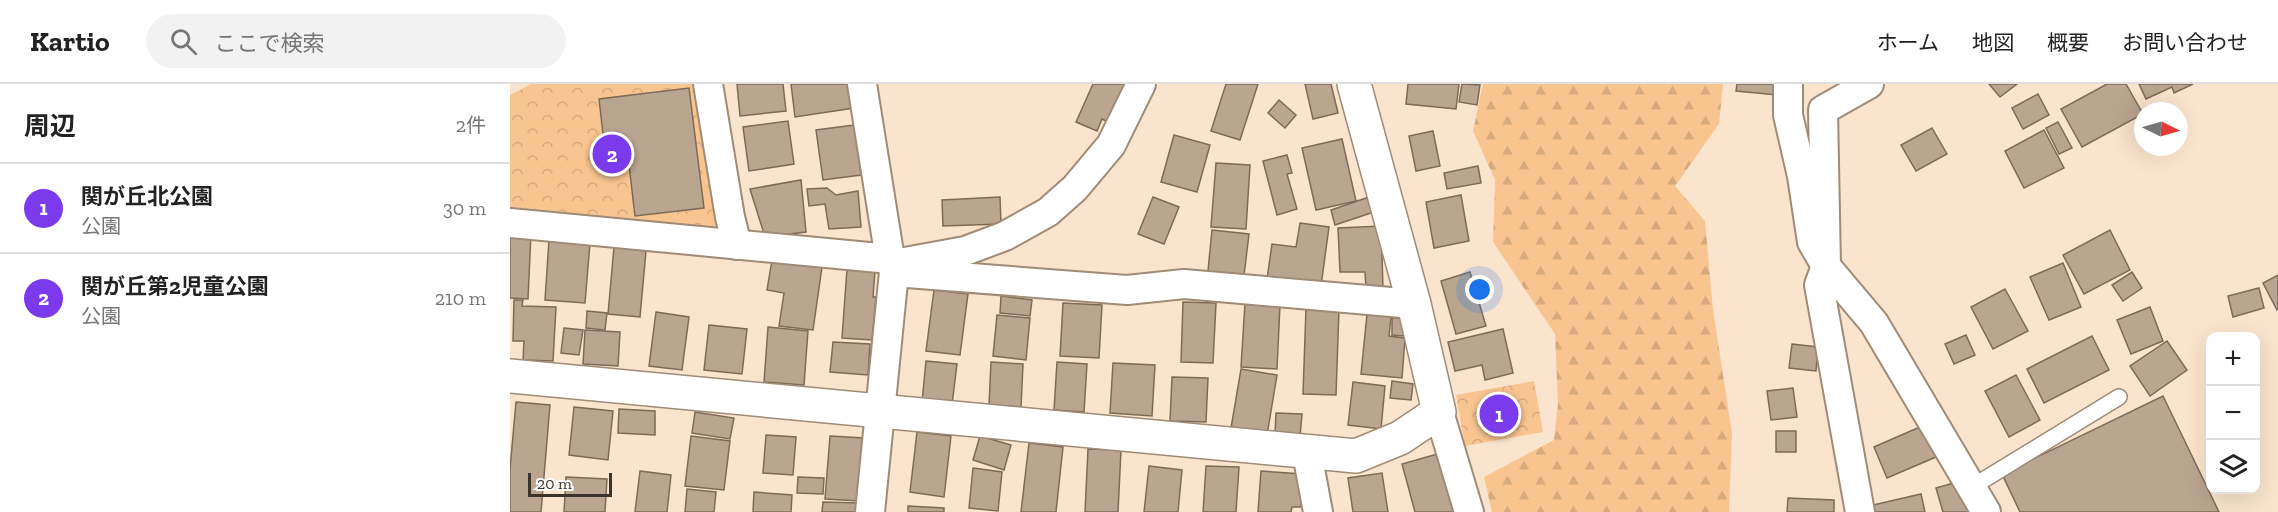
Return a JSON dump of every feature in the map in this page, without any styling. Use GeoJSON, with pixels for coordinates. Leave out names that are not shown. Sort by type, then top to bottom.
{"type":"FeatureCollection","features":[{"type":"Feature","properties":{"kind":"street"},"geometry":{"type":"LineString","coordinates":[[708,84],[730,217],[737,245]]}},
{"type":"Feature","properties":{"kind":"street"},"geometry":{"type":"LineString","coordinates":[[862,84],[892,265],[870,512]]}},
{"type":"Feature","properties":{"kind":"street"},"geometry":{"type":"LineString","coordinates":[[892,265],[965,251],[1005,236],[1048,212],[1075,188],[1111,146],[1141,84]]}},
{"type":"Feature","properties":{"kind":"street"},"geometry":{"type":"LineString","coordinates":[[1354,84],[1414,304],[1439,412],[1469,512]]}},
{"type":"Feature","properties":{"kind":"street"},"geometry":{"type":"LineString","coordinates":[[1788,84],[1788,115],[1802,176],[1812,242],[1826,266],[1874,323],[1986,512]]}},
{"type":"Feature","properties":{"kind":"street"},"geometry":{"type":"LineString","coordinates":[[1860,512],[1819,285],[1826,266],[1823,110],[1869,84]]}},
{"type":"Feature","properties":{"kind":"street"},"geometry":{"type":"LineString","coordinates":[[510,223],[737,245],[892,265],[1127,290],[1184,284],[1414,304]]}},
{"type":"Feature","properties":{"kind":"street"},"geometry":{"type":"LineString","coordinates":[[510,376],[1356,456],[1400,438],[1439,412]]}},
{"type":"Feature","properties":{"kind":"street"},"geometry":{"type":"LineString","coordinates":[[1307,453],[1318,512]]}},
{"type":"Feature","properties":{"kind":"lane"},"geometry":{"type":"LineString","coordinates":[[1972,487],[2119,397]]}},
{"type":"Feature","properties":{"kind":"green space"},"geometry":{"type":"Polygon","coordinates":[[[531,84],[703,84],[724,218],[710,234],[510,213],[510,95],[531,84]]]}},
{"type":"Feature","properties":{"kind":"green space"},"geometry":{"type":"Polygon","coordinates":[[[1483,84],[1723,84],[1719,124],[1675,186],[1705,221],[1713,310],[1732,433],[1729,512],[1492,512],[1484,477],[1554,440],[1558,404],[1555,334],[1493,242],[1495,180],[1473,131],[1483,84]]]}},
{"type":"Feature","properties":{"kind":"green space"},"geometry":{"type":"Polygon","coordinates":[[[1534,381],[1543,432],[1465,446],[1456,395],[1534,381]]]}},
{"type":"Feature","properties":{"kind":"building"},"geometry":{"type":"Polygon","coordinates":[[[737,84],[783,84],[786,111],[740,116],[737,84]]]}},
{"type":"Feature","properties":{"kind":"building"},"geometry":{"type":"Polygon","coordinates":[[[791,84],[850,84],[854,108],[795,117],[791,84]]]}},
{"type":"Feature","properties":{"kind":"building"},"geometry":{"type":"Polygon","coordinates":[[[1093,84],[1133,84],[1114,125],[1102,119],[1097,131],[1076,122],[1093,84]]]}},
{"type":"Feature","properties":{"kind":"building"},"geometry":{"type":"Polygon","coordinates":[[[1226,84],[1258,84],[1240,140],[1211,131],[1226,84]]]}},
{"type":"Feature","properties":{"kind":"building"},"geometry":{"type":"Polygon","coordinates":[[[1305,84],[1331,84],[1338,113],[1313,119],[1305,84]]]}},
{"type":"Feature","properties":{"kind":"building"},"geometry":{"type":"Polygon","coordinates":[[[1408,84],[1459,84],[1456,109],[1406,104],[1408,84]]]}},
{"type":"Feature","properties":{"kind":"building"},"geometry":{"type":"Polygon","coordinates":[[[1462,84],[1480,85],[1477,105],[1459,102],[1462,84]]]}},
{"type":"Feature","properties":{"kind":"building"},"geometry":{"type":"Polygon","coordinates":[[[1737,84],[1778,84],[1777,95],[1736,91],[1737,84]]]}},
{"type":"Feature","properties":{"kind":"building"},"geometry":{"type":"Polygon","coordinates":[[[1989,84],[2017,84],[2000,97],[1989,84]]]}},
{"type":"Feature","properties":{"kind":"building"},"geometry":{"type":"Polygon","coordinates":[[[2107,84],[2126,84],[2136,102],[2134,102],[2134,119],[2082,147],[2061,109],[2107,84]]]}},
{"type":"Feature","properties":{"kind":"building"},"geometry":{"type":"Polygon","coordinates":[[[2139,84],[2193,84],[2174,93],[2172,87],[2146,99],[2139,84]]]}},
{"type":"Feature","properties":{"kind":"building"},"geometry":{"type":"Polygon","coordinates":[[[689,88],[704,208],[635,216],[627,148],[605,151],[599,99],[689,88]]]}},
{"type":"Feature","properties":{"kind":"building"},"geometry":{"type":"Polygon","coordinates":[[[2038,94],[2049,115],[2023,129],[2012,108],[2038,94]]]}},
{"type":"Feature","properties":{"kind":"building"},"geometry":{"type":"Polygon","coordinates":[[[1279,100],[1296,115],[1285,128],[1268,113],[1279,100]]]}},
{"type":"Feature","properties":{"kind":"building"},"geometry":{"type":"Polygon","coordinates":[[[788,121],[794,164],[749,171],[743,127],[788,121]]]}},
{"type":"Feature","properties":{"kind":"building"},"geometry":{"type":"Polygon","coordinates":[[[2058,122],[2072,148],[2059,154],[2046,128],[2058,122]]]}},
{"type":"Feature","properties":{"kind":"building"},"geometry":{"type":"Polygon","coordinates":[[[854,125],[861,175],[823,180],[816,130],[854,125]]]}},
{"type":"Feature","properties":{"kind":"building"},"geometry":{"type":"Polygon","coordinates":[[[1932,128],[1947,154],[1916,171],[1901,145],[1932,128]]]}},
{"type":"Feature","properties":{"kind":"building"},"geometry":{"type":"Polygon","coordinates":[[[2044,130],[2064,168],[2024,188],[2005,151],[2044,130]]]}},
{"type":"Feature","properties":{"kind":"building"},"geometry":{"type":"Polygon","coordinates":[[[1433,131],[1440,166],[1416,171],[1409,136],[1433,131]]]}},
{"type":"Feature","properties":{"kind":"building"},"geometry":{"type":"Polygon","coordinates":[[[1174,135],[1210,145],[1197,192],[1161,182],[1174,135]]]}},
{"type":"Feature","properties":{"kind":"building"},"geometry":{"type":"Polygon","coordinates":[[[1342,139],[1356,201],[1316,210],[1302,148],[1342,139]]]}},
{"type":"Feature","properties":{"kind":"building"},"geometry":{"type":"Polygon","coordinates":[[[1287,155],[1292,173],[1287,174],[1297,209],[1277,215],[1263,161],[1287,155]]]}},
{"type":"Feature","properties":{"kind":"building"},"geometry":{"type":"Polygon","coordinates":[[[1216,163],[1250,165],[1246,229],[1211,227],[1216,163]]]}},
{"type":"Feature","properties":{"kind":"building"},"geometry":{"type":"Polygon","coordinates":[[[1478,166],[1481,183],[1447,189],[1444,173],[1478,166]]]}},
{"type":"Feature","properties":{"kind":"building"},"geometry":{"type":"Polygon","coordinates":[[[801,180],[806,232],[765,237],[750,189],[801,180]]]}},
{"type":"Feature","properties":{"kind":"building"},"geometry":{"type":"Polygon","coordinates":[[[827,188],[836,195],[858,191],[861,227],[829,229],[825,204],[809,206],[807,189],[827,188]]]}},
{"type":"Feature","properties":{"kind":"building"},"geometry":{"type":"Polygon","coordinates":[[[1461,195],[1469,241],[1434,248],[1426,202],[1461,195]]]}},
{"type":"Feature","properties":{"kind":"building"},"geometry":{"type":"Polygon","coordinates":[[[1372,196],[1377,211],[1335,225],[1331,210],[1372,196]]]}},
{"type":"Feature","properties":{"kind":"building"},"geometry":{"type":"Polygon","coordinates":[[[1000,197],[1001,224],[943,226],[942,200],[1000,197]]]}},
{"type":"Feature","properties":{"kind":"building"},"geometry":{"type":"Polygon","coordinates":[[[1153,197],[1179,207],[1164,244],[1138,234],[1153,197]]]}},
{"type":"Feature","properties":{"kind":"building"},"geometry":{"type":"Polygon","coordinates":[[[1300,223],[1329,227],[1321,286],[1267,279],[1272,244],[1296,247],[1300,223]]]}},
{"type":"Feature","properties":{"kind":"building"},"geometry":{"type":"Polygon","coordinates":[[[1381,226],[1383,288],[1366,289],[1365,272],[1340,272],[1338,228],[1381,226]]]}},
{"type":"Feature","properties":{"kind":"building"},"geometry":{"type":"Polygon","coordinates":[[[1212,230],[1249,234],[1243,284],[1207,281],[1212,230]]]}},
{"type":"Feature","properties":{"kind":"building"},"geometry":{"type":"Polygon","coordinates":[[[2110,230],[2130,270],[2084,294],[2063,255],[2110,230]]]}},
{"type":"Feature","properties":{"kind":"building"},"geometry":{"type":"Polygon","coordinates":[[[510,232],[531,233],[528,299],[510,298],[510,232]]]}},
{"type":"Feature","properties":{"kind":"building"},"geometry":{"type":"Polygon","coordinates":[[[549,240],[590,243],[585,303],[545,300],[549,240]]]}},
{"type":"Feature","properties":{"kind":"building"},"geometry":{"type":"Polygon","coordinates":[[[614,247],[646,251],[640,317],[608,314],[614,247]]]}},
{"type":"Feature","properties":{"kind":"building"},"geometry":{"type":"Polygon","coordinates":[[[772,260],[822,267],[813,330],[779,326],[784,293],[767,290],[772,260]]]}},
{"type":"Feature","properties":{"kind":"building"},"geometry":{"type":"Polygon","coordinates":[[[2063,263],[2081,307],[2049,320],[2030,277],[2063,263]]]}},
{"type":"Feature","properties":{"kind":"building"},"geometry":{"type":"Polygon","coordinates":[[[847,269],[875,271],[873,297],[876,297],[872,340],[842,338],[847,269]]]}},
{"type":"Feature","properties":{"kind":"building"},"geometry":{"type":"Polygon","coordinates":[[[1470,272],[1486,326],[1456,334],[1441,281],[1470,272]]]}},
{"type":"Feature","properties":{"kind":"building"},"geometry":{"type":"Polygon","coordinates":[[[2132,272],[2142,288],[2123,301],[2112,285],[2132,272]]]}},
{"type":"Feature","properties":{"kind":"building"},"geometry":{"type":"Polygon","coordinates":[[[2278,275],[2278,309],[2277,310],[2263,283],[2278,275]]]}},
{"type":"Feature","properties":{"kind":"building"},"geometry":{"type":"Polygon","coordinates":[[[2259,288],[2264,308],[2233,317],[2228,296],[2259,288]]]}},
{"type":"Feature","properties":{"kind":"building"},"geometry":{"type":"Polygon","coordinates":[[[2005,289],[2028,331],[1993,349],[1971,307],[2005,289]]]}},
{"type":"Feature","properties":{"kind":"building"},"geometry":{"type":"Polygon","coordinates":[[[934,290],[968,294],[960,355],[926,351],[934,290]]]}},
{"type":"Feature","properties":{"kind":"building"},"geometry":{"type":"Polygon","coordinates":[[[1001,296],[1032,300],[1030,316],[1000,313],[1001,296]]]}},
{"type":"Feature","properties":{"kind":"building"},"geometry":{"type":"Polygon","coordinates":[[[514,300],[523,300],[522,306],[556,307],[553,361],[523,360],[524,341],[513,341],[514,300]]]}},
{"type":"Feature","properties":{"kind":"building"},"geometry":{"type":"Polygon","coordinates":[[[1183,302],[1216,303],[1213,363],[1181,362],[1183,302]]]}},
{"type":"Feature","properties":{"kind":"building"},"geometry":{"type":"Polygon","coordinates":[[[1063,303],[1102,305],[1099,358],[1060,356],[1063,303]]]}},
{"type":"Feature","properties":{"kind":"building"},"geometry":{"type":"Polygon","coordinates":[[[1245,303],[1280,305],[1277,369],[1241,367],[1245,303]]]}},
{"type":"Feature","properties":{"kind":"building"},"geometry":{"type":"Polygon","coordinates":[[[2150,307],[2163,341],[2131,354],[2117,320],[2150,307]]]}},
{"type":"Feature","properties":{"kind":"building"},"geometry":{"type":"Polygon","coordinates":[[[1306,308],[1339,309],[1336,395],[1303,394],[1306,308]]]}},
{"type":"Feature","properties":{"kind":"building"},"geometry":{"type":"Polygon","coordinates":[[[587,311],[607,313],[605,330],[586,328],[587,311]]]}},
{"type":"Feature","properties":{"kind":"building"},"geometry":{"type":"Polygon","coordinates":[[[656,312],[689,317],[682,370],[649,366],[656,312]]]}},
{"type":"Feature","properties":{"kind":"building"},"geometry":{"type":"Polygon","coordinates":[[[1367,314],[1391,317],[1389,336],[1405,338],[1402,378],[1361,374],[1367,314]]]}},
{"type":"Feature","properties":{"kind":"building"},"geometry":{"type":"Polygon","coordinates":[[[997,315],[1030,318],[1026,360],[993,356],[997,315]]]}},
{"type":"Feature","properties":{"kind":"building"},"geometry":{"type":"Polygon","coordinates":[[[1392,318],[1404,318],[1404,336],[1392,335],[1392,318]]]}},
{"type":"Feature","properties":{"kind":"building"},"geometry":{"type":"Polygon","coordinates":[[[709,325],[747,329],[742,374],[704,370],[709,325]]]}},
{"type":"Feature","properties":{"kind":"building"},"geometry":{"type":"Polygon","coordinates":[[[768,327],[808,331],[804,385],[764,382],[768,327]]]}},
{"type":"Feature","properties":{"kind":"building"},"geometry":{"type":"Polygon","coordinates":[[[564,328],[583,330],[579,355],[561,353],[564,328]]]}},
{"type":"Feature","properties":{"kind":"building"},"geometry":{"type":"Polygon","coordinates":[[[1503,329],[1513,373],[1485,380],[1482,365],[1455,371],[1448,342],[1503,329]]]}},
{"type":"Feature","properties":{"kind":"building"},"geometry":{"type":"Polygon","coordinates":[[[585,330],[620,332],[618,366],[583,364],[585,330]]]}},
{"type":"Feature","properties":{"kind":"building"},"geometry":{"type":"Polygon","coordinates":[[[1966,335],[1975,355],[1954,364],[1945,344],[1966,335]]]}},
{"type":"Feature","properties":{"kind":"building"},"geometry":{"type":"Polygon","coordinates":[[[2092,336],[2109,370],[2044,403],[2027,369],[2092,336]]]}},
{"type":"Feature","properties":{"kind":"building"},"geometry":{"type":"Polygon","coordinates":[[[2167,341],[2187,370],[2150,396],[2130,366],[2167,341]]]}},
{"type":"Feature","properties":{"kind":"building"},"geometry":{"type":"Polygon","coordinates":[[[833,342],[870,344],[868,375],[830,372],[833,342]]]}},
{"type":"Feature","properties":{"kind":"building"},"geometry":{"type":"Polygon","coordinates":[[[1792,344],[1818,347],[1816,371],[1789,368],[1792,344]]]}},
{"type":"Feature","properties":{"kind":"building"},"geometry":{"type":"Polygon","coordinates":[[[926,361],[957,364],[952,405],[922,402],[926,361]]]}},
{"type":"Feature","properties":{"kind":"building"},"geometry":{"type":"Polygon","coordinates":[[[991,362],[1023,364],[1021,407],[989,405],[991,362]]]}},
{"type":"Feature","properties":{"kind":"building"},"geometry":{"type":"Polygon","coordinates":[[[1057,362],[1087,364],[1084,412],[1054,410],[1057,362]]]}},
{"type":"Feature","properties":{"kind":"building"},"geometry":{"type":"Polygon","coordinates":[[[1113,363],[1155,365],[1152,416],[1110,413],[1113,363]]]}},
{"type":"Feature","properties":{"kind":"building"},"geometry":{"type":"Polygon","coordinates":[[[1241,369],[1277,375],[1266,441],[1230,434],[1241,369]]]}},
{"type":"Feature","properties":{"kind":"building"},"geometry":{"type":"Polygon","coordinates":[[[2016,375],[2040,420],[2009,437],[1985,391],[2016,375]]]}},
{"type":"Feature","properties":{"kind":"building"},"geometry":{"type":"Polygon","coordinates":[[[1172,377],[1208,378],[1206,422],[1170,421],[1172,377]]]}},
{"type":"Feature","properties":{"kind":"building"},"geometry":{"type":"Polygon","coordinates":[[[1392,381],[1413,384],[1411,400],[1390,398],[1392,381]]]}},
{"type":"Feature","properties":{"kind":"building"},"geometry":{"type":"Polygon","coordinates":[[[1353,382],[1385,386],[1381,429],[1348,425],[1353,382]]]}},
{"type":"Feature","properties":{"kind":"building"},"geometry":{"type":"Polygon","coordinates":[[[1793,388],[1797,417],[1771,420],[1767,391],[1793,388]]]}},
{"type":"Feature","properties":{"kind":"building"},"geometry":{"type":"Polygon","coordinates":[[[2163,396],[2206,485],[2206,494],[2210,494],[2219,512],[2020,512],[2002,474],[2163,396]]]}},
{"type":"Feature","properties":{"kind":"building"},"geometry":{"type":"Polygon","coordinates":[[[516,402],[550,405],[541,512],[510,512],[510,469],[516,402]]]}},
{"type":"Feature","properties":{"kind":"building"},"geometry":{"type":"Polygon","coordinates":[[[574,407],[613,411],[608,460],[569,455],[574,407]]]}},
{"type":"Feature","properties":{"kind":"building"},"geometry":{"type":"Polygon","coordinates":[[[619,409],[655,411],[655,435],[618,433],[619,409]]]}},
{"type":"Feature","properties":{"kind":"building"},"geometry":{"type":"Polygon","coordinates":[[[695,412],[734,418],[730,439],[692,433],[695,412]]]}},
{"type":"Feature","properties":{"kind":"building"},"geometry":{"type":"Polygon","coordinates":[[[1276,413],[1302,414],[1300,437],[1275,435],[1276,413]]]}},
{"type":"Feature","properties":{"kind":"building"},"geometry":{"type":"Polygon","coordinates":[[[1929,423],[1943,454],[1887,478],[1874,447],[1929,423]]]}},
{"type":"Feature","properties":{"kind":"building"},"geometry":{"type":"Polygon","coordinates":[[[1776,431],[1796,431],[1796,452],[1776,452],[1776,431]]]}},
{"type":"Feature","properties":{"kind":"building"},"geometry":{"type":"Polygon","coordinates":[[[917,432],[951,436],[944,497],[910,492],[917,432]]]}},
{"type":"Feature","properties":{"kind":"building"},"geometry":{"type":"Polygon","coordinates":[[[766,435],[796,437],[793,475],[763,473],[766,435]]]}},
{"type":"Feature","properties":{"kind":"building"},"geometry":{"type":"Polygon","coordinates":[[[691,436],[730,441],[724,490],[685,486],[691,436]]]}},
{"type":"Feature","properties":{"kind":"building"},"geometry":{"type":"Polygon","coordinates":[[[830,436],[864,438],[860,501],[825,499],[830,436]]]}},
{"type":"Feature","properties":{"kind":"building"},"geometry":{"type":"Polygon","coordinates":[[[980,436],[1011,445],[1004,470],[973,460],[980,436]]]}},
{"type":"Feature","properties":{"kind":"building"},"geometry":{"type":"Polygon","coordinates":[[[1029,443],[1063,447],[1056,512],[1021,512],[1029,443]]]}},
{"type":"Feature","properties":{"kind":"building"},"geometry":{"type":"Polygon","coordinates":[[[1088,449],[1121,450],[1118,512],[1085,512],[1088,449]]]}},
{"type":"Feature","properties":{"kind":"building"},"geometry":{"type":"Polygon","coordinates":[[[1441,453],[1457,512],[1415,512],[1402,464],[1441,453]]]}},
{"type":"Feature","properties":{"kind":"building"},"geometry":{"type":"Polygon","coordinates":[[[1149,466],[1182,470],[1178,512],[1144,512],[1149,466]]]}},
{"type":"Feature","properties":{"kind":"building"},"geometry":{"type":"Polygon","coordinates":[[[1206,466],[1239,467],[1236,512],[1203,512],[1206,466]]]}},
{"type":"Feature","properties":{"kind":"building"},"geometry":{"type":"Polygon","coordinates":[[[973,468],[1002,472],[998,511],[969,508],[973,468]]]}},
{"type":"Feature","properties":{"kind":"building"},"geometry":{"type":"Polygon","coordinates":[[[640,471],[671,475],[667,512],[635,512],[640,471]]]}},
{"type":"Feature","properties":{"kind":"building"},"geometry":{"type":"Polygon","coordinates":[[[1261,471],[1303,474],[1301,507],[1292,507],[1291,512],[1258,512],[1261,471]]]}},
{"type":"Feature","properties":{"kind":"building"},"geometry":{"type":"Polygon","coordinates":[[[1382,473],[1388,512],[1353,512],[1348,478],[1382,473]]]}},
{"type":"Feature","properties":{"kind":"building"},"geometry":{"type":"Polygon","coordinates":[[[566,477],[607,479],[605,512],[564,512],[566,477]]]}},
{"type":"Feature","properties":{"kind":"building"},"geometry":{"type":"Polygon","coordinates":[[[798,477],[824,478],[823,494],[797,493],[798,477]]]}},
{"type":"Feature","properties":{"kind":"building"},"geometry":{"type":"Polygon","coordinates":[[[1961,481],[1970,512],[1943,512],[1936,488],[1961,481]]]}},
{"type":"Feature","properties":{"kind":"building"},"geometry":{"type":"Polygon","coordinates":[[[687,489],[716,492],[714,512],[685,512],[687,489]]]}},
{"type":"Feature","properties":{"kind":"building"},"geometry":{"type":"Polygon","coordinates":[[[754,492],[792,495],[791,512],[753,512],[754,492]]]}},
{"type":"Feature","properties":{"kind":"building"},"geometry":{"type":"Polygon","coordinates":[[[1921,494],[1925,512],[1875,512],[1873,505],[1921,494]]]}},
{"type":"Feature","properties":{"kind":"building"},"geometry":{"type":"Polygon","coordinates":[[[1788,498],[1834,500],[1834,512],[1787,512],[1788,498]]]}},
{"type":"Feature","properties":{"kind":"building"},"geometry":{"type":"Polygon","coordinates":[[[823,502],[860,503],[859,512],[822,512],[823,502]]]}},
{"type":"Feature","properties":{"kind":"building"},"geometry":{"type":"Polygon","coordinates":[[[908,506],[944,508],[944,512],[908,512],[908,506]]]}},
{"type":"Feature","properties":{"kind":"place","name":"関が丘第2児童公園"},"geometry":{"type":"Point","coordinates":[612,154]}},
{"type":"Feature","properties":{"kind":"place","name":"関が丘北公園"},"geometry":{"type":"Point","coordinates":[1499,414]}}]}
